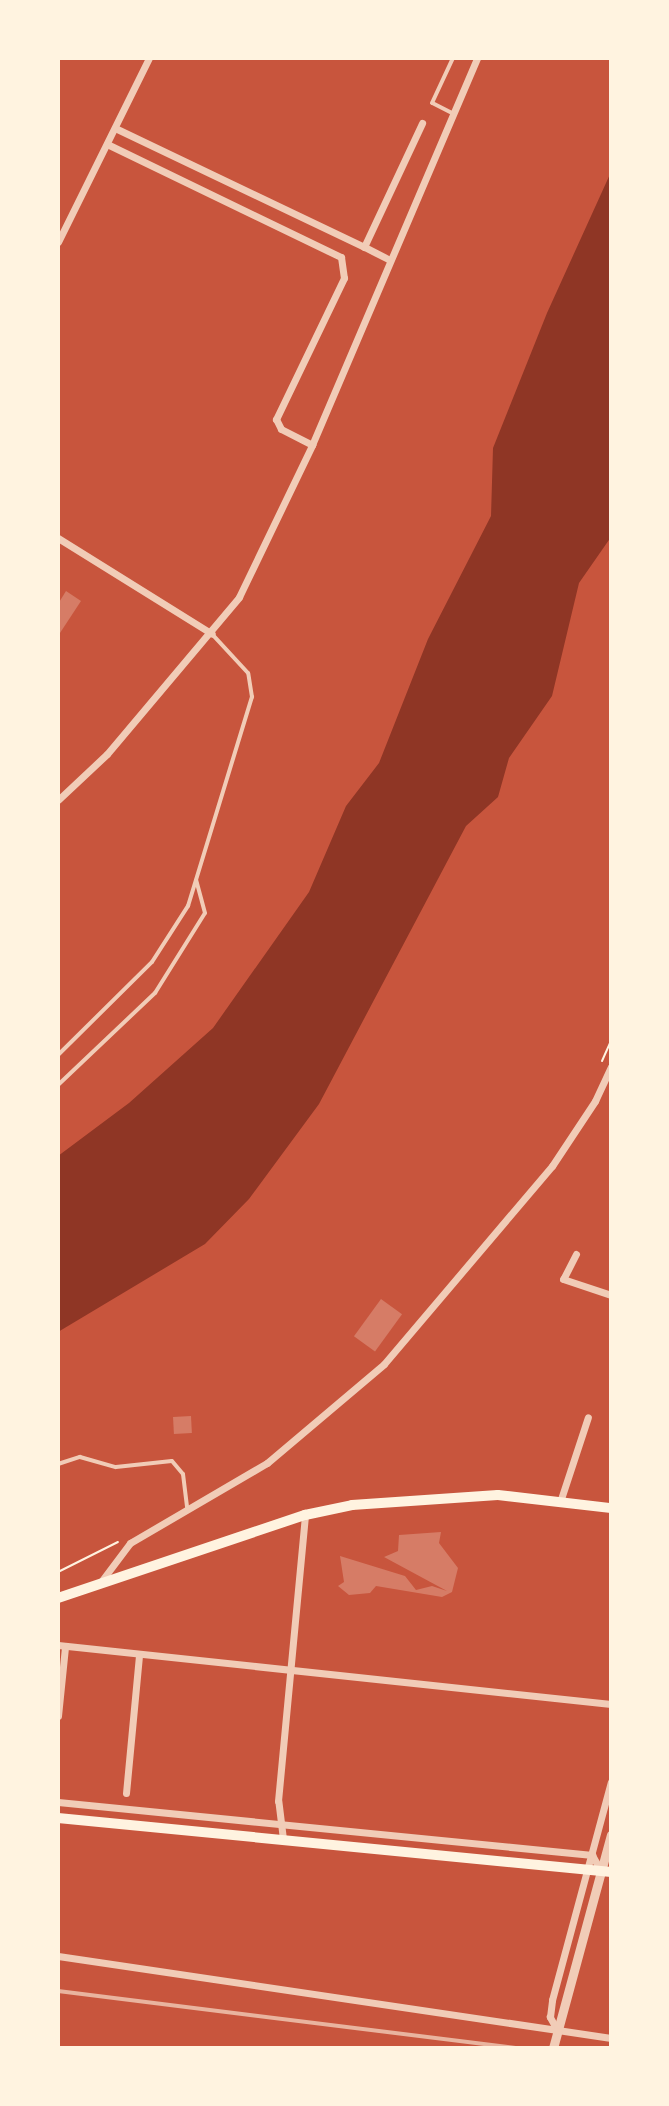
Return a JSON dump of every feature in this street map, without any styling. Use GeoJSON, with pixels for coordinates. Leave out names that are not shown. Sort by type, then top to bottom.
{"type":"FeatureCollection","features":[{"type":"Feature","properties":{"kind":"main road"},"geometry":{"type":"LineString","coordinates":[[58,1598],[305,1515],[456,1496],[561,1499],[611,1508]]}},
{"type":"Feature","properties":{"kind":"main road"},"geometry":{"type":"LineString","coordinates":[[58,1818],[606,1872]]}},
{"type":"Feature","properties":{"kind":"street"},"geometry":{"type":"LineString","coordinates":[[58,242],[149,58]]}},
{"type":"Feature","properties":{"kind":"street"},"geometry":{"type":"LineString","coordinates":[[58,800],[107,754],[212,634],[245,586],[312,445],[388,259],[477,58]]}},
{"type":"Feature","properties":{"kind":"street"},"geometry":{"type":"LineString","coordinates":[[364,247],[422,123]]}},
{"type":"Feature","properties":{"kind":"street"},"geometry":{"type":"LineString","coordinates":[[115,128],[388,259]]}},
{"type":"Feature","properties":{"kind":"street"},"geometry":{"type":"LineString","coordinates":[[107,144],[335,253],[343,261],[344,278],[276,419],[281,429],[312,445]]}},
{"type":"Feature","properties":{"kind":"street"},"geometry":{"type":"LineString","coordinates":[[216,196],[224,181]]}},
{"type":"Feature","properties":{"kind":"street"},"geometry":{"type":"LineString","coordinates":[[58,538],[212,634]]}},
{"type":"Feature","properties":{"kind":"street"},"geometry":{"type":"LineString","coordinates":[[95,1588],[130,1543],[267,1463],[384,1364],[539,1182],[607,1086],[611,1067]]}},
{"type":"Feature","properties":{"kind":"street"},"geometry":{"type":"LineString","coordinates":[[576,1254],[563,1279],[611,1295]]}},
{"type":"Feature","properties":{"kind":"street"},"geometry":{"type":"LineString","coordinates":[[561,1499],[588,1417]]}},
{"type":"Feature","properties":{"kind":"street"},"geometry":{"type":"LineString","coordinates":[[283,1839],[279,1821],[305,1515]]}},
{"type":"Feature","properties":{"kind":"street"},"geometry":{"type":"LineString","coordinates":[[58,1716],[62,1646],[611,1704]]}},
{"type":"Feature","properties":{"kind":"street"},"geometry":{"type":"LineString","coordinates":[[126,1793],[139,1655]]}},
{"type":"Feature","properties":{"kind":"street"},"geometry":{"type":"LineString","coordinates":[[556,2028],[551,2005],[611,1782]]}},
{"type":"Feature","properties":{"kind":"street"},"geometry":{"type":"LineString","coordinates":[[58,1802],[279,1821],[592,1855],[606,1872]]}},
{"type":"Feature","properties":{"kind":"street"},"geometry":{"type":"LineString","coordinates":[[553,2048],[556,2028],[606,1872],[611,1835]]}},
{"type":"Feature","properties":{"kind":"street"},"geometry":{"type":"LineString","coordinates":[[58,1956],[611,2038]]}},
{"type":"Feature","properties":{"kind":"lane"},"geometry":{"type":"LineString","coordinates":[[452,113],[432,103],[453,58]]}},
{"type":"Feature","properties":{"kind":"lane"},"geometry":{"type":"LineString","coordinates":[[58,1055],[152,962],[178,928],[196,880],[252,697],[248,673],[212,634]]}},
{"type":"Feature","properties":{"kind":"lane"},"geometry":{"type":"LineString","coordinates":[[58,1085],[155,993],[205,913],[196,880]]}},
{"type":"Feature","properties":{"kind":"lane"},"geometry":{"type":"LineString","coordinates":[[58,1464],[80,1457],[116,1467],[172,1461],[183,1474],[187,1509]]}},
{"type":"Feature","properties":{"kind":"path"},"geometry":{"type":"LineString","coordinates":[[600,1068],[611,1041]]}},
{"type":"Feature","properties":{"kind":"path"},"geometry":{"type":"LineString","coordinates":[[58,1572],[124,1539]]}},
{"type":"Feature","properties":{"kind":"shaded area"},"geometry":{"type":"Polygon","coordinates":[[[611,172],[611,537],[579,583],[552,696],[509,758],[498,797],[466,826],[319,1104],[249,1199],[205,1244],[58,1332],[58,1156],[129,1103],[213,1028],[309,892],[346,806],[379,763],[428,639],[491,516],[493,448],[547,313],[611,172]]]}},
{"type":"Feature","properties":{"kind":"building"},"geometry":{"type":"Polygon","coordinates":[[[66,591],[81,601],[58,636],[58,604],[66,591]]]}},
{"type":"Feature","properties":{"kind":"building"},"geometry":{"type":"Polygon","coordinates":[[[381,1299],[402,1314],[375,1351],[354,1336],[381,1299]]]}},
{"type":"Feature","properties":{"kind":"building"},"geometry":{"type":"Polygon","coordinates":[[[191,1416],[192,1433],[174,1434],[173,1417],[191,1416]]]}},
{"type":"Feature","properties":{"kind":"building"},"geometry":{"type":"Polygon","coordinates":[[[441,1532],[439,1543],[458,1568],[452,1592],[442,1597],[376,1586],[370,1593],[349,1595],[338,1586],[344,1582],[340,1556],[405,1576],[416,1590],[432,1586],[447,1591],[384,1557],[398,1551],[399,1535],[441,1532]]]}},
{"type":"Feature","properties":{"kind":"railway"},"geometry":{"type":"LineString","coordinates":[[58,1991],[517,2048]]}}]}
